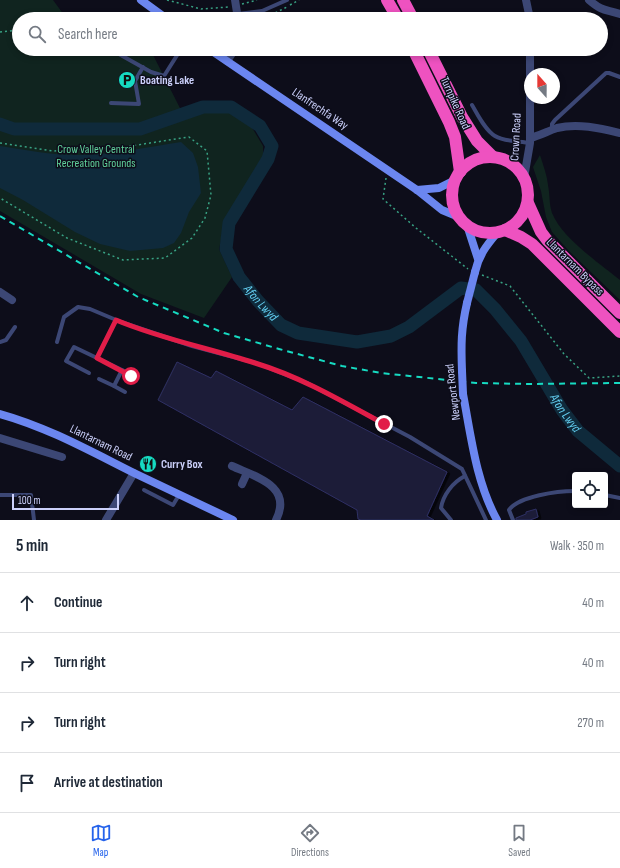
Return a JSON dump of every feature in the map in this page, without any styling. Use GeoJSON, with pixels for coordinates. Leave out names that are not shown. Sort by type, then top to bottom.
{"type":"FeatureCollection","features":[{"type":"Feature","properties":{"kind":"highway"},"geometry":{"type":"LineString","coordinates":[[387,0],[394,12]]}},
{"type":"Feature","properties":{"kind":"highway"},"geometry":{"type":"LineString","coordinates":[[402,0],[409,12]]}},
{"type":"Feature","properties":{"kind":"highway","name":"Turnpike Road"},"geometry":{"type":"LineString","coordinates":[[416,56],[455,137],[458,176]]}},
{"type":"Feature","properties":{"kind":"highway","name":"Turnpike Road"},"geometry":{"type":"LineString","coordinates":[[432,56],[462,117],[477,141],[493,157]]}},
{"type":"Feature","properties":{"kind":"highway"},"geometry":{"type":"LineString","coordinates":[[493,157],[502,159],[519,170],[524,178],[527,186],[528,203],[525,212],[513,226],[501,231],[481,232],[463,221],[453,203],[453,188],[458,176],[467,165],[475,160],[493,157]]}},
{"type":"Feature","properties":{"kind":"highway","name":"Llantarnam Bypass"},"geometry":{"type":"LineString","coordinates":[[528,203],[541,232],[547,240],[620,313]]}},
{"type":"Feature","properties":{"kind":"highway","name":"Llantarnam Bypass"},"geometry":{"type":"LineString","coordinates":[[501,231],[521,237],[532,244],[620,332]]}},
{"type":"Feature","properties":{"kind":"street"},"geometry":{"type":"LineString","coordinates":[[141,0],[157,12]]}},
{"type":"Feature","properties":{"kind":"street"},"geometry":{"type":"LineString","coordinates":[[235,0],[237,12]]}},
{"type":"Feature","properties":{"kind":"street"},"geometry":{"type":"LineString","coordinates":[[526,0],[529,12]]}},
{"type":"Feature","properties":{"kind":"street"},"geometry":{"type":"LineString","coordinates":[[589,0],[604,11],[620,14]]}},
{"type":"Feature","properties":{"kind":"street","name":"Llanfrechfa Way"},"geometry":{"type":"LineString","coordinates":[[220,56],[417,190],[442,210],[463,221]]}},
{"type":"Feature","properties":{"kind":"street"},"geometry":{"type":"LineString","coordinates":[[227,61],[230,56]]}},
{"type":"Feature","properties":{"kind":"street","name":"Crown Road"},"geometry":{"type":"LineString","coordinates":[[524,178],[530,140],[530,56]]}},
{"type":"Feature","properties":{"kind":"street"},"geometry":{"type":"LineString","coordinates":[[530,140],[552,130],[579,126],[620,133]]}},
{"type":"Feature","properties":{"kind":"street"},"geometry":{"type":"LineString","coordinates":[[417,190],[439,188],[458,176]]}},
{"type":"Feature","properties":{"kind":"street"},"geometry":{"type":"LineString","coordinates":[[463,221],[478,260]]}},
{"type":"Feature","properties":{"kind":"street","name":"Newport Road"},"geometry":{"type":"LineString","coordinates":[[498,520],[489,502],[478,469],[463,394],[461,344],[462,326],[478,260],[484,249],[501,231]]}},
{"type":"Feature","properties":{"kind":"street"},"geometry":{"type":"LineString","coordinates":[[0,292],[12,300]]}},
{"type":"Feature","properties":{"kind":"street","name":"Llantarnam Road"},"geometry":{"type":"LineString","coordinates":[[0,414],[20,420],[84,447],[134,473],[233,520]]}},
{"type":"Feature","properties":{"kind":"street"},"geometry":{"type":"LineString","coordinates":[[0,438],[62,457]]}},
{"type":"Feature","properties":{"kind":"street"},"geometry":{"type":"LineString","coordinates":[[232,466],[271,485],[280,495],[281,507],[276,520]]}},
{"type":"Feature","properties":{"kind":"street"},"geometry":{"type":"LineString","coordinates":[[106,520],[134,473]]}},
{"type":"Feature","properties":{"kind":"street"},"geometry":{"type":"LineString","coordinates":[[242,484],[247,473]]}},
{"type":"Feature","properties":{"kind":"lane"},"geometry":{"type":"LineString","coordinates":[[258,12],[288,0]]}},
{"type":"Feature","properties":{"kind":"lane"},"geometry":{"type":"LineString","coordinates":[[122,56],[151,72],[164,76],[177,56]]}},
{"type":"Feature","properties":{"kind":"lane"},"geometry":{"type":"LineString","coordinates":[[111,103],[139,104],[136,81],[143,68]]}},
{"type":"Feature","properties":{"kind":"lane"},"geometry":{"type":"LineString","coordinates":[[552,130],[552,124],[555,120],[606,73],[620,77]]}},
{"type":"Feature","properties":{"kind":"lane"},"geometry":{"type":"LineString","coordinates":[[472,105],[485,126],[494,136],[501,139],[530,140]]}},
{"type":"Feature","properties":{"kind":"lane"},"geometry":{"type":"LineString","coordinates":[[57,342],[64,317],[78,307],[90,309],[116,320],[192,346],[256,363],[307,383],[410,437],[462,469],[486,520]]}},
{"type":"Feature","properties":{"kind":"lane"},"geometry":{"type":"LineString","coordinates":[[97,358],[116,320]]}},
{"type":"Feature","properties":{"kind":"lane"},"geometry":{"type":"LineString","coordinates":[[0,342],[6,340],[15,327]]}},
{"type":"Feature","properties":{"kind":"lane"},"geometry":{"type":"LineString","coordinates":[[89,374],[66,361],[74,347],[122,370],[131,376]]}},
{"type":"Feature","properties":{"kind":"lane"},"geometry":{"type":"LineString","coordinates":[[114,386],[122,370]]}},
{"type":"Feature","properties":{"kind":"lane"},"geometry":{"type":"LineString","coordinates":[[98,379],[125,392]]}},
{"type":"Feature","properties":{"kind":"lane"},"geometry":{"type":"LineString","coordinates":[[451,520],[441,508],[442,499],[458,480],[465,476]]}},
{"type":"Feature","properties":{"kind":"lane"},"geometry":{"type":"LineString","coordinates":[[144,490],[174,505],[179,494]]}},
{"type":"Feature","properties":{"kind":"lane"},"geometry":{"type":"LineString","coordinates":[[513,520],[509,510],[518,503],[542,494],[572,491]]}},
{"type":"Feature","properties":{"kind":"lane"},"geometry":{"type":"LineString","coordinates":[[0,495],[31,495],[34,520]]}},
{"type":"Feature","properties":{"kind":"lane"},"geometry":{"type":"LineString","coordinates":[[608,496],[620,498]]}},
{"type":"Feature","properties":{"kind":"path"},"geometry":{"type":"LineString","coordinates":[[167,0],[201,9],[228,7]]}},
{"type":"Feature","properties":{"kind":"path"},"geometry":{"type":"LineString","coordinates":[[277,12],[299,0]]}},
{"type":"Feature","properties":{"kind":"path"},"geometry":{"type":"LineString","coordinates":[[0,32],[12,31]]}},
{"type":"Feature","properties":{"kind":"path"},"geometry":{"type":"LineString","coordinates":[[0,143],[53,151],[124,147],[189,137],[207,151],[211,195],[205,218],[192,238],[165,258],[123,260],[67,238],[0,198]]}},
{"type":"Feature","properties":{"kind":"path"},"geometry":{"type":"LineString","coordinates":[[387,170],[383,199],[461,265],[475,273],[510,286],[564,354],[589,378],[620,376]]}},
{"type":"Feature","properties":{"kind":"green space","name":"Crow Valley Central Recreation Grounds"},"geometry":{"type":"Polygon","coordinates":[[[0,0],[53,0],[62,12],[12,12],[12,56],[154,56],[184,116],[205,109],[229,109],[251,126],[263,146],[263,160],[227,216],[219,249],[232,277],[204,318],[141,294],[0,211],[0,0]]]}},
{"type":"Feature","properties":{"kind":"green space"},"geometry":{"type":"Polygon","coordinates":[[[540,155],[547,178],[552,213],[564,232],[572,241],[620,280],[620,300],[569,251],[552,232],[546,217],[541,191],[533,167],[540,155]]]}},
{"type":"Feature","properties":{"kind":"water"},"geometry":{"type":"Polygon","coordinates":[[[181,142],[193,153],[198,167],[201,193],[189,212],[181,233],[174,243],[163,248],[130,251],[100,244],[75,232],[23,200],[0,188],[0,146],[28,151],[67,155],[90,155],[181,142]]]}},
{"type":"Feature","properties":{"kind":"building"},"geometry":{"type":"Polygon","coordinates":[[[177,362],[211,378],[216,371],[292,410],[303,397],[447,472],[427,516],[434,520],[358,519],[357,510],[158,400],[177,362]]]}},
{"type":"Feature","properties":{"kind":"building"},"geometry":{"type":"Polygon","coordinates":[[[536,509],[538,517],[530,520],[516,520],[516,518],[526,514],[526,512],[536,509]]]}},
{"type":"Feature","properties":{"kind":"waterway","name":"Afon Lwyd"},"geometry":{"type":"LineString","coordinates":[[0,124],[14,129],[140,129],[203,107],[231,107],[260,126],[272,146],[268,159],[229,223],[226,249],[239,277],[258,301],[281,325],[298,333],[357,342],[391,336],[409,327],[461,288],[476,290],[495,309],[521,341],[562,410],[578,431],[620,466]]}},
{"type":"Feature","properties":{"kind":"railway"},"geometry":{"type":"LineString","coordinates":[[0,216],[138,297],[224,333],[342,366],[381,373],[476,383],[620,383]]}},
{"type":"Feature","properties":{"kind":"place","name":"Boating Lake"},"geometry":{"type":"Point","coordinates":[127,80]}},
{"type":"Feature","properties":{"kind":"place","name":"Curry Box"},"geometry":{"type":"Point","coordinates":[148,464]}},
{"type":"Feature","properties":{"kind":"route"},"geometry":{"type":"LineString","coordinates":[[131,376],[97,358],[116,320],[192,346],[256,363],[307,383],[384,424]]}}]}
